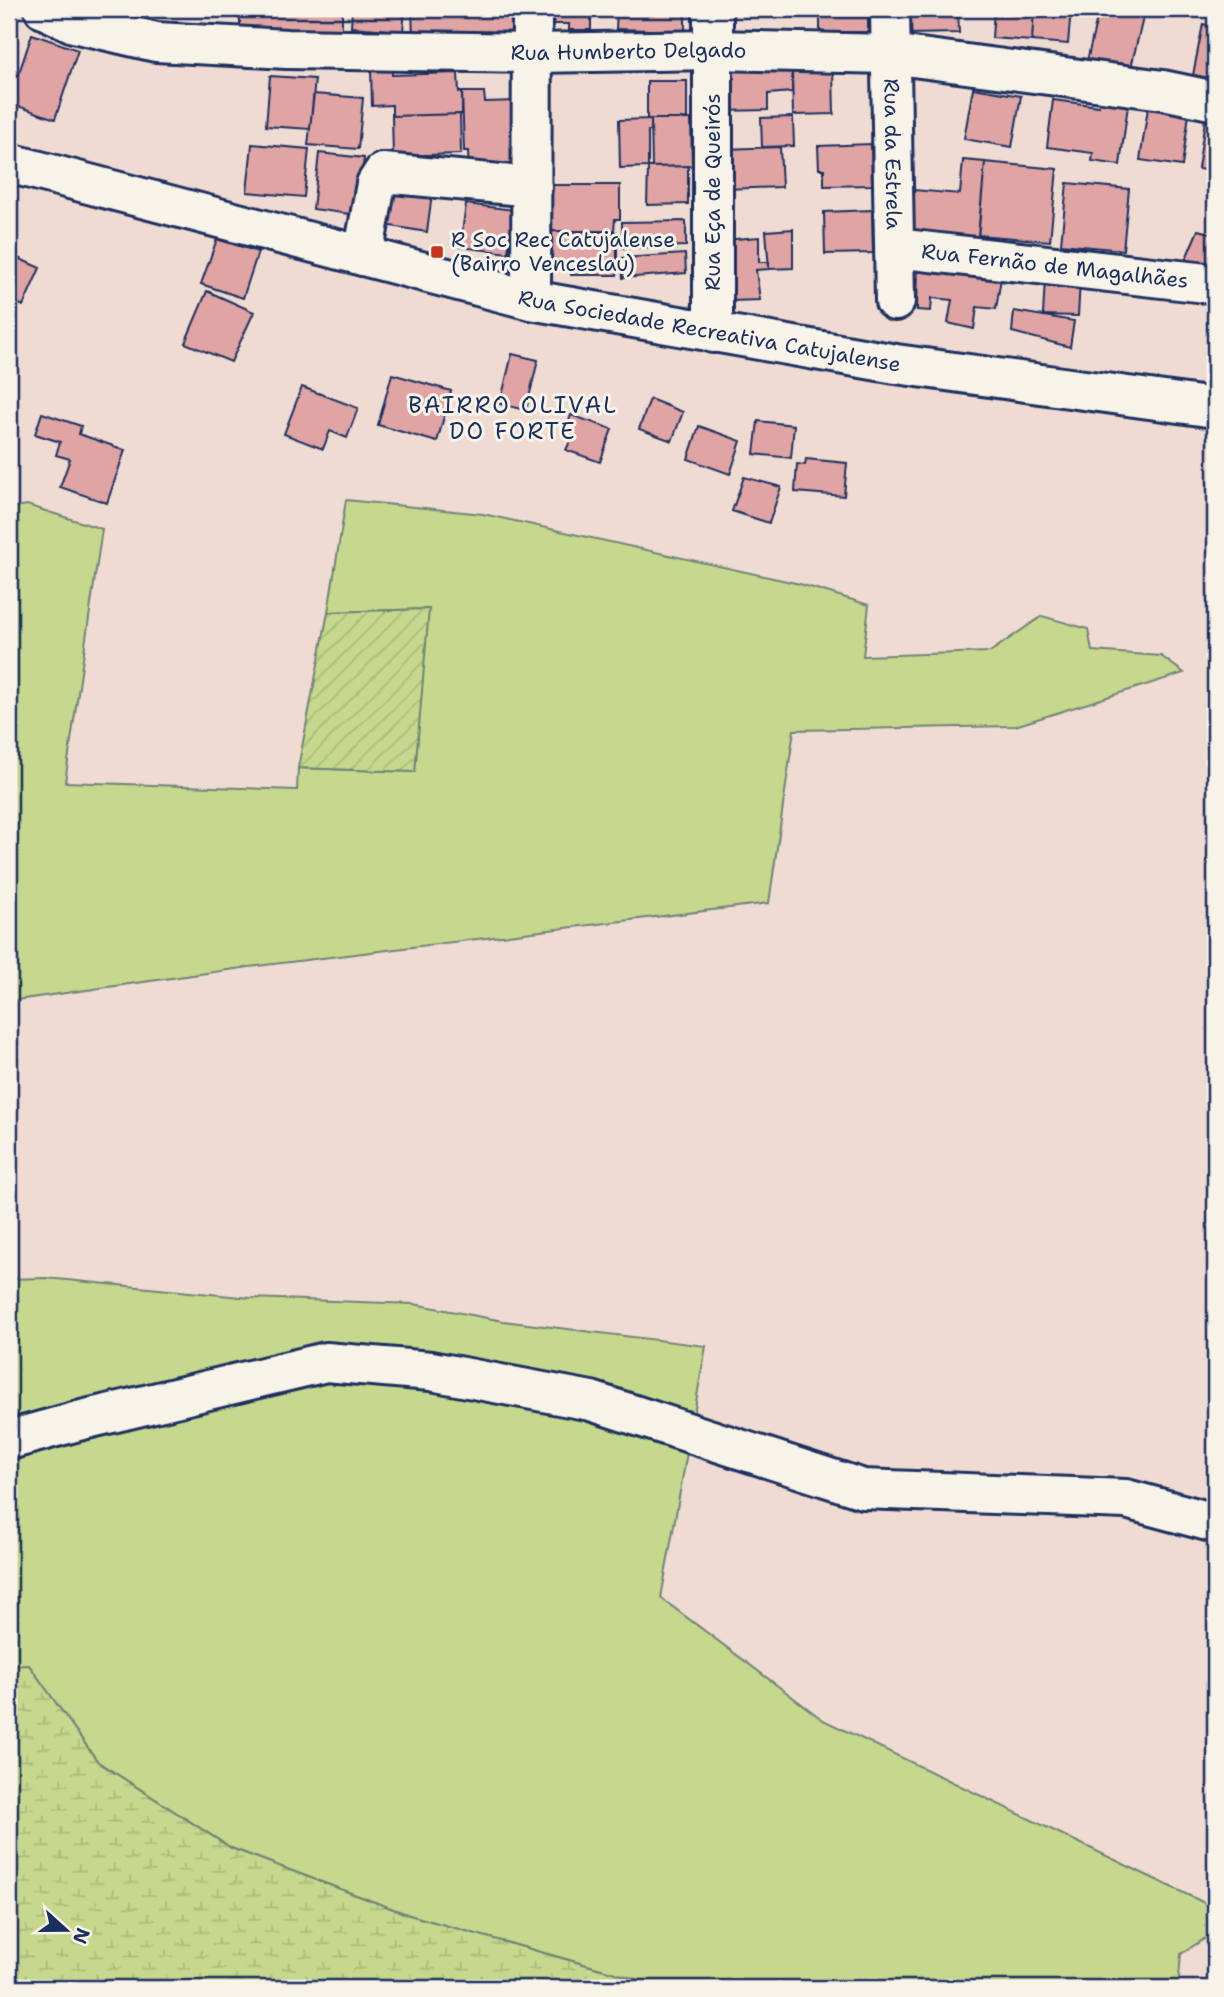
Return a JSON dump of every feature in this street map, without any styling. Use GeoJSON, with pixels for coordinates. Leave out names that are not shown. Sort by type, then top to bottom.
{"type":"FeatureCollection","features":[{"type":"Feature","properties":{"kind":"street","name":"Rua Humberto Delgado"},"geometry":{"type":"LineString","coordinates":[[44,9],[74,23],[156,42],[287,49],[533,53],[713,50],[890,54],[1163,90],[1215,101]]}},
{"type":"Feature","properties":{"kind":"street"},"geometry":{"type":"LineString","coordinates":[[531,300],[532,9]]}},
{"type":"Feature","properties":{"kind":"street","name":"Rua Eça de Queirós"},"geometry":{"type":"LineString","coordinates":[[713,9],[713,333]]}},
{"type":"Feature","properties":{"kind":"street","name":"Rua da Estrela"},"geometry":{"type":"LineString","coordinates":[[890,9],[895,301]]}},
{"type":"Feature","properties":{"kind":"street","name":"Rua Sociedade Recreativa Catujalense"},"geometry":{"type":"LineString","coordinates":[[9,163],[531,300],[895,364],[1215,408]]}},
{"type":"Feature","properties":{"kind":"street"},"geometry":{"type":"LineString","coordinates":[[363,256],[376,184],[383,173],[532,187]]}},
{"type":"Feature","properties":{"kind":"street","name":"Rua Fernão de Magalhães"},"geometry":{"type":"LineString","coordinates":[[895,248],[1215,284]]}},
{"type":"Feature","properties":{"kind":"street"},"geometry":{"type":"LineString","coordinates":[[9,1440],[326,1362],[432,1371],[591,1401],[863,1489],[1126,1499],[1215,1523]]}},
{"type":"Feature","properties":{"kind":"green space"},"geometry":{"type":"Polygon","coordinates":[[[346,500],[483,514],[800,584],[869,605],[863,656],[990,652],[1042,616],[1088,629],[1092,651],[1161,656],[1184,673],[1015,726],[794,730],[769,903],[249,967],[9,1001],[9,508],[27,505],[102,529],[65,782],[297,790],[298,768],[415,772],[428,609],[328,612],[346,500]]]}},
{"type":"Feature","properties":{"kind":"green space"},"geometry":{"type":"Polygon","coordinates":[[[429,609],[415,772],[298,768],[328,612],[429,609]]]}},
{"type":"Feature","properties":{"kind":"green space"},"geometry":{"type":"Polygon","coordinates":[[[46,1278],[251,1298],[414,1304],[503,1321],[706,1346],[661,1598],[823,1720],[1215,1908],[1215,1932],[1181,1954],[1178,1988],[668,1988],[409,1915],[231,1848],[98,1762],[29,1665],[9,1666],[9,1279],[46,1278]]]}},
{"type":"Feature","properties":{"kind":"green space"},"geometry":{"type":"Polygon","coordinates":[[[29,1665],[98,1762],[231,1848],[409,1915],[668,1988],[9,1988],[9,1666],[29,1665]]]}},
{"type":"Feature","properties":{"kind":"building"},"geometry":{"type":"Polygon","coordinates":[[[178,9],[231,9],[230,17],[178,9]]]}},
{"type":"Feature","properties":{"kind":"building"},"geometry":{"type":"Polygon","coordinates":[[[240,9],[342,9],[342,30],[240,30],[240,9]]]}},
{"type":"Feature","properties":{"kind":"building"},"geometry":{"type":"Polygon","coordinates":[[[352,9],[405,9],[403,31],[351,27],[352,9]]]}},
{"type":"Feature","properties":{"kind":"building"},"geometry":{"type":"Polygon","coordinates":[[[412,9],[513,9],[513,37],[413,38],[412,9]]]}},
{"type":"Feature","properties":{"kind":"building"},"geometry":{"type":"Polygon","coordinates":[[[554,9],[591,9],[591,30],[569,30],[569,24],[554,24],[554,9]]]}},
{"type":"Feature","properties":{"kind":"building"},"geometry":{"type":"Polygon","coordinates":[[[617,9],[685,9],[685,31],[616,29],[617,9]]]}},
{"type":"Feature","properties":{"kind":"building"},"geometry":{"type":"Polygon","coordinates":[[[763,9],[793,9],[793,14],[763,12],[763,9]]]}},
{"type":"Feature","properties":{"kind":"building"},"geometry":{"type":"Polygon","coordinates":[[[820,9],[868,9],[868,32],[820,33],[820,9]]]}},
{"type":"Feature","properties":{"kind":"building"},"geometry":{"type":"Polygon","coordinates":[[[911,9],[958,9],[959,33],[906,34],[906,18],[911,18],[911,9]]]}},
{"type":"Feature","properties":{"kind":"building"},"geometry":{"type":"Polygon","coordinates":[[[994,9],[1034,9],[1032,41],[992,38],[994,9]]]}},
{"type":"Feature","properties":{"kind":"building"},"geometry":{"type":"Polygon","coordinates":[[[1034,9],[1071,9],[1068,44],[1032,41],[1034,9]]]}},
{"type":"Feature","properties":{"kind":"building"},"geometry":{"type":"Polygon","coordinates":[[[1099,9],[1120,9],[1144,14],[1130,71],[1087,61],[1099,9]]]}},
{"type":"Feature","properties":{"kind":"building"},"geometry":{"type":"Polygon","coordinates":[[[1203,24],[1215,27],[1215,79],[1193,75],[1203,24]]]}},
{"type":"Feature","properties":{"kind":"building"},"geometry":{"type":"Polygon","coordinates":[[[32,34],[78,50],[55,119],[9,103],[32,34]]]}},
{"type":"Feature","properties":{"kind":"building"},"geometry":{"type":"Polygon","coordinates":[[[392,69],[392,75],[458,73],[459,92],[462,92],[462,114],[392,116],[392,105],[372,106],[371,70],[392,69]]]}},
{"type":"Feature","properties":{"kind":"building"},"geometry":{"type":"Polygon","coordinates":[[[833,70],[834,114],[793,115],[792,71],[833,70]]]}},
{"type":"Feature","properties":{"kind":"building"},"geometry":{"type":"Polygon","coordinates":[[[724,71],[792,71],[792,92],[768,94],[768,110],[724,111],[724,71]]]}},
{"type":"Feature","properties":{"kind":"building"},"geometry":{"type":"Polygon","coordinates":[[[270,76],[315,79],[310,129],[266,126],[270,76]]]}},
{"type":"Feature","properties":{"kind":"building"},"geometry":{"type":"Polygon","coordinates":[[[647,81],[687,81],[687,119],[647,119],[647,81]]]}},
{"type":"Feature","properties":{"kind":"building"},"geometry":{"type":"Polygon","coordinates":[[[973,88],[1021,96],[1012,147],[964,139],[973,88]]]}},
{"type":"Feature","properties":{"kind":"building"},"geometry":{"type":"Polygon","coordinates":[[[462,92],[484,92],[485,102],[518,101],[520,172],[469,174],[468,151],[464,151],[462,92]]]}},
{"type":"Feature","properties":{"kind":"building"},"geometry":{"type":"Polygon","coordinates":[[[314,94],[363,98],[358,149],[308,145],[314,94]]]}},
{"type":"Feature","properties":{"kind":"building"},"geometry":{"type":"Polygon","coordinates":[[[1053,100],[1099,106],[1099,101],[1128,105],[1120,165],[1092,161],[1093,153],[1047,147],[1053,100]]]}},
{"type":"Feature","properties":{"kind":"building"},"geometry":{"type":"Polygon","coordinates":[[[1148,108],[1189,114],[1182,166],[1140,160],[1148,108]]]}},
{"type":"Feature","properties":{"kind":"building"},"geometry":{"type":"Polygon","coordinates":[[[460,114],[461,154],[393,156],[392,116],[460,114]]]}},
{"type":"Feature","properties":{"kind":"building"},"geometry":{"type":"Polygon","coordinates":[[[793,117],[794,146],[762,147],[761,118],[793,117]]]}},
{"type":"Feature","properties":{"kind":"building"},"geometry":{"type":"Polygon","coordinates":[[[651,119],[651,131],[648,131],[648,167],[620,168],[619,120],[651,119]]]}},
{"type":"Feature","properties":{"kind":"building"},"geometry":{"type":"Polygon","coordinates":[[[651,119],[691,119],[692,166],[652,167],[651,119]]]}},
{"type":"Feature","properties":{"kind":"building"},"geometry":{"type":"Polygon","coordinates":[[[1205,120],[1215,121],[1214,171],[1198,169],[1205,120]]]}},
{"type":"Feature","properties":{"kind":"building"},"geometry":{"type":"Polygon","coordinates":[[[252,144],[309,149],[304,197],[247,192],[252,144]]]}},
{"type":"Feature","properties":{"kind":"building"},"geometry":{"type":"Polygon","coordinates":[[[871,144],[872,185],[824,186],[824,169],[819,169],[818,146],[871,144]]]}},
{"type":"Feature","properties":{"kind":"building"},"geometry":{"type":"Polygon","coordinates":[[[780,147],[782,187],[725,189],[724,149],[780,147]]]}},
{"type":"Feature","properties":{"kind":"building"},"geometry":{"type":"Polygon","coordinates":[[[319,153],[364,158],[357,215],[313,209],[319,153]]]}},
{"type":"Feature","properties":{"kind":"building"},"geometry":{"type":"Polygon","coordinates":[[[963,160],[985,162],[978,239],[910,232],[914,190],[960,194],[963,160]]]}},
{"type":"Feature","properties":{"kind":"building"},"geometry":{"type":"Polygon","coordinates":[[[985,162],[1057,169],[1050,241],[978,235],[985,162]]]}},
{"type":"Feature","properties":{"kind":"building"},"geometry":{"type":"Polygon","coordinates":[[[688,166],[688,204],[647,205],[648,167],[688,166]]]}},
{"type":"Feature","properties":{"kind":"building"},"geometry":{"type":"Polygon","coordinates":[[[1067,183],[1129,189],[1123,250],[1061,244],[1067,183]]]}},
{"type":"Feature","properties":{"kind":"building"},"geometry":{"type":"Polygon","coordinates":[[[549,185],[620,185],[620,219],[615,219],[614,231],[548,231],[549,185]]]}},
{"type":"Feature","properties":{"kind":"building"},"geometry":{"type":"Polygon","coordinates":[[[391,188],[432,194],[427,232],[385,225],[391,188]]]}},
{"type":"Feature","properties":{"kind":"building"},"geometry":{"type":"Polygon","coordinates":[[[466,204],[514,210],[508,253],[460,247],[466,204]]]}},
{"type":"Feature","properties":{"kind":"building"},"geometry":{"type":"Polygon","coordinates":[[[872,210],[873,253],[825,254],[824,212],[872,210]]]}},
{"type":"Feature","properties":{"kind":"building"},"geometry":{"type":"Polygon","coordinates":[[[686,221],[686,246],[622,248],[622,222],[686,221]]]}},
{"type":"Feature","properties":{"kind":"building"},"geometry":{"type":"Polygon","coordinates":[[[793,229],[793,268],[769,269],[766,231],[793,229]]]}},
{"type":"Feature","properties":{"kind":"building"},"geometry":{"type":"Polygon","coordinates":[[[1198,230],[1215,234],[1210,266],[1184,263],[1198,230]]]}},
{"type":"Feature","properties":{"kind":"building"},"geometry":{"type":"Polygon","coordinates":[[[548,231],[617,232],[617,275],[571,275],[571,268],[548,268],[548,231]]]}},
{"type":"Feature","properties":{"kind":"building"},"geometry":{"type":"Polygon","coordinates":[[[759,237],[759,262],[769,262],[769,269],[756,270],[760,300],[731,301],[723,240],[759,237]]]}},
{"type":"Feature","properties":{"kind":"building"},"geometry":{"type":"Polygon","coordinates":[[[217,239],[258,252],[243,298],[201,284],[217,239]]]}},
{"type":"Feature","properties":{"kind":"building"},"geometry":{"type":"Polygon","coordinates":[[[9,254],[40,268],[23,306],[9,299],[9,254]]]}},
{"type":"Feature","properties":{"kind":"building"},"geometry":{"type":"Polygon","coordinates":[[[685,254],[686,273],[623,278],[622,258],[685,254]]]}},
{"type":"Feature","properties":{"kind":"building"},"geometry":{"type":"Polygon","coordinates":[[[918,265],[1001,278],[996,309],[977,307],[974,329],[948,323],[952,300],[932,298],[931,311],[917,310],[918,265]]]}},
{"type":"Feature","properties":{"kind":"building"},"geometry":{"type":"Polygon","coordinates":[[[1045,278],[1080,280],[1078,316],[1043,315],[1045,278]]]}},
{"type":"Feature","properties":{"kind":"building"},"geometry":{"type":"Polygon","coordinates":[[[207,291],[254,312],[231,362],[185,343],[207,291]]]}},
{"type":"Feature","properties":{"kind":"building"},"geometry":{"type":"Polygon","coordinates":[[[1014,311],[1074,321],[1070,347],[1012,332],[1014,311]]]}},
{"type":"Feature","properties":{"kind":"building"},"geometry":{"type":"Polygon","coordinates":[[[512,354],[538,360],[526,410],[500,404],[512,354]]]}},
{"type":"Feature","properties":{"kind":"building"},"geometry":{"type":"Polygon","coordinates":[[[392,374],[451,391],[437,442],[378,425],[392,374]]]}},
{"type":"Feature","properties":{"kind":"building"},"geometry":{"type":"Polygon","coordinates":[[[302,387],[358,408],[347,438],[330,431],[323,449],[284,434],[302,387]]]}},
{"type":"Feature","properties":{"kind":"building"},"geometry":{"type":"Polygon","coordinates":[[[650,399],[683,412],[672,441],[639,429],[650,399]]]}},
{"type":"Feature","properties":{"kind":"building"},"geometry":{"type":"Polygon","coordinates":[[[42,413],[81,426],[79,434],[125,450],[107,503],[60,487],[70,459],[56,455],[60,442],[35,434],[42,413]]]}},
{"type":"Feature","properties":{"kind":"building"},"geometry":{"type":"Polygon","coordinates":[[[571,415],[612,429],[600,462],[566,450],[573,435],[565,432],[571,415]]]}},
{"type":"Feature","properties":{"kind":"building"},"geometry":{"type":"Polygon","coordinates":[[[758,421],[794,425],[791,458],[754,454],[758,421]]]}},
{"type":"Feature","properties":{"kind":"building"},"geometry":{"type":"Polygon","coordinates":[[[699,426],[741,441],[730,474],[688,459],[699,426]]]}},
{"type":"Feature","properties":{"kind":"building"},"geometry":{"type":"Polygon","coordinates":[[[806,459],[847,463],[844,496],[795,492],[797,464],[805,465],[806,459]]]}},
{"type":"Feature","properties":{"kind":"building"},"geometry":{"type":"Polygon","coordinates":[[[744,477],[781,487],[769,523],[732,511],[744,477]]]}},
{"type":"Feature","properties":{"kind":"place","name":"R Soc Rec Catujalense (Bairro Venceslau)"},"geometry":{"type":"Point","coordinates":[437,252]}},
{"type":"Feature","properties":{"kind":"district","name":"BAIRRO OLIVAL DO FORTE"},"geometry":{"type":"Point","coordinates":[513,418]}}]}
